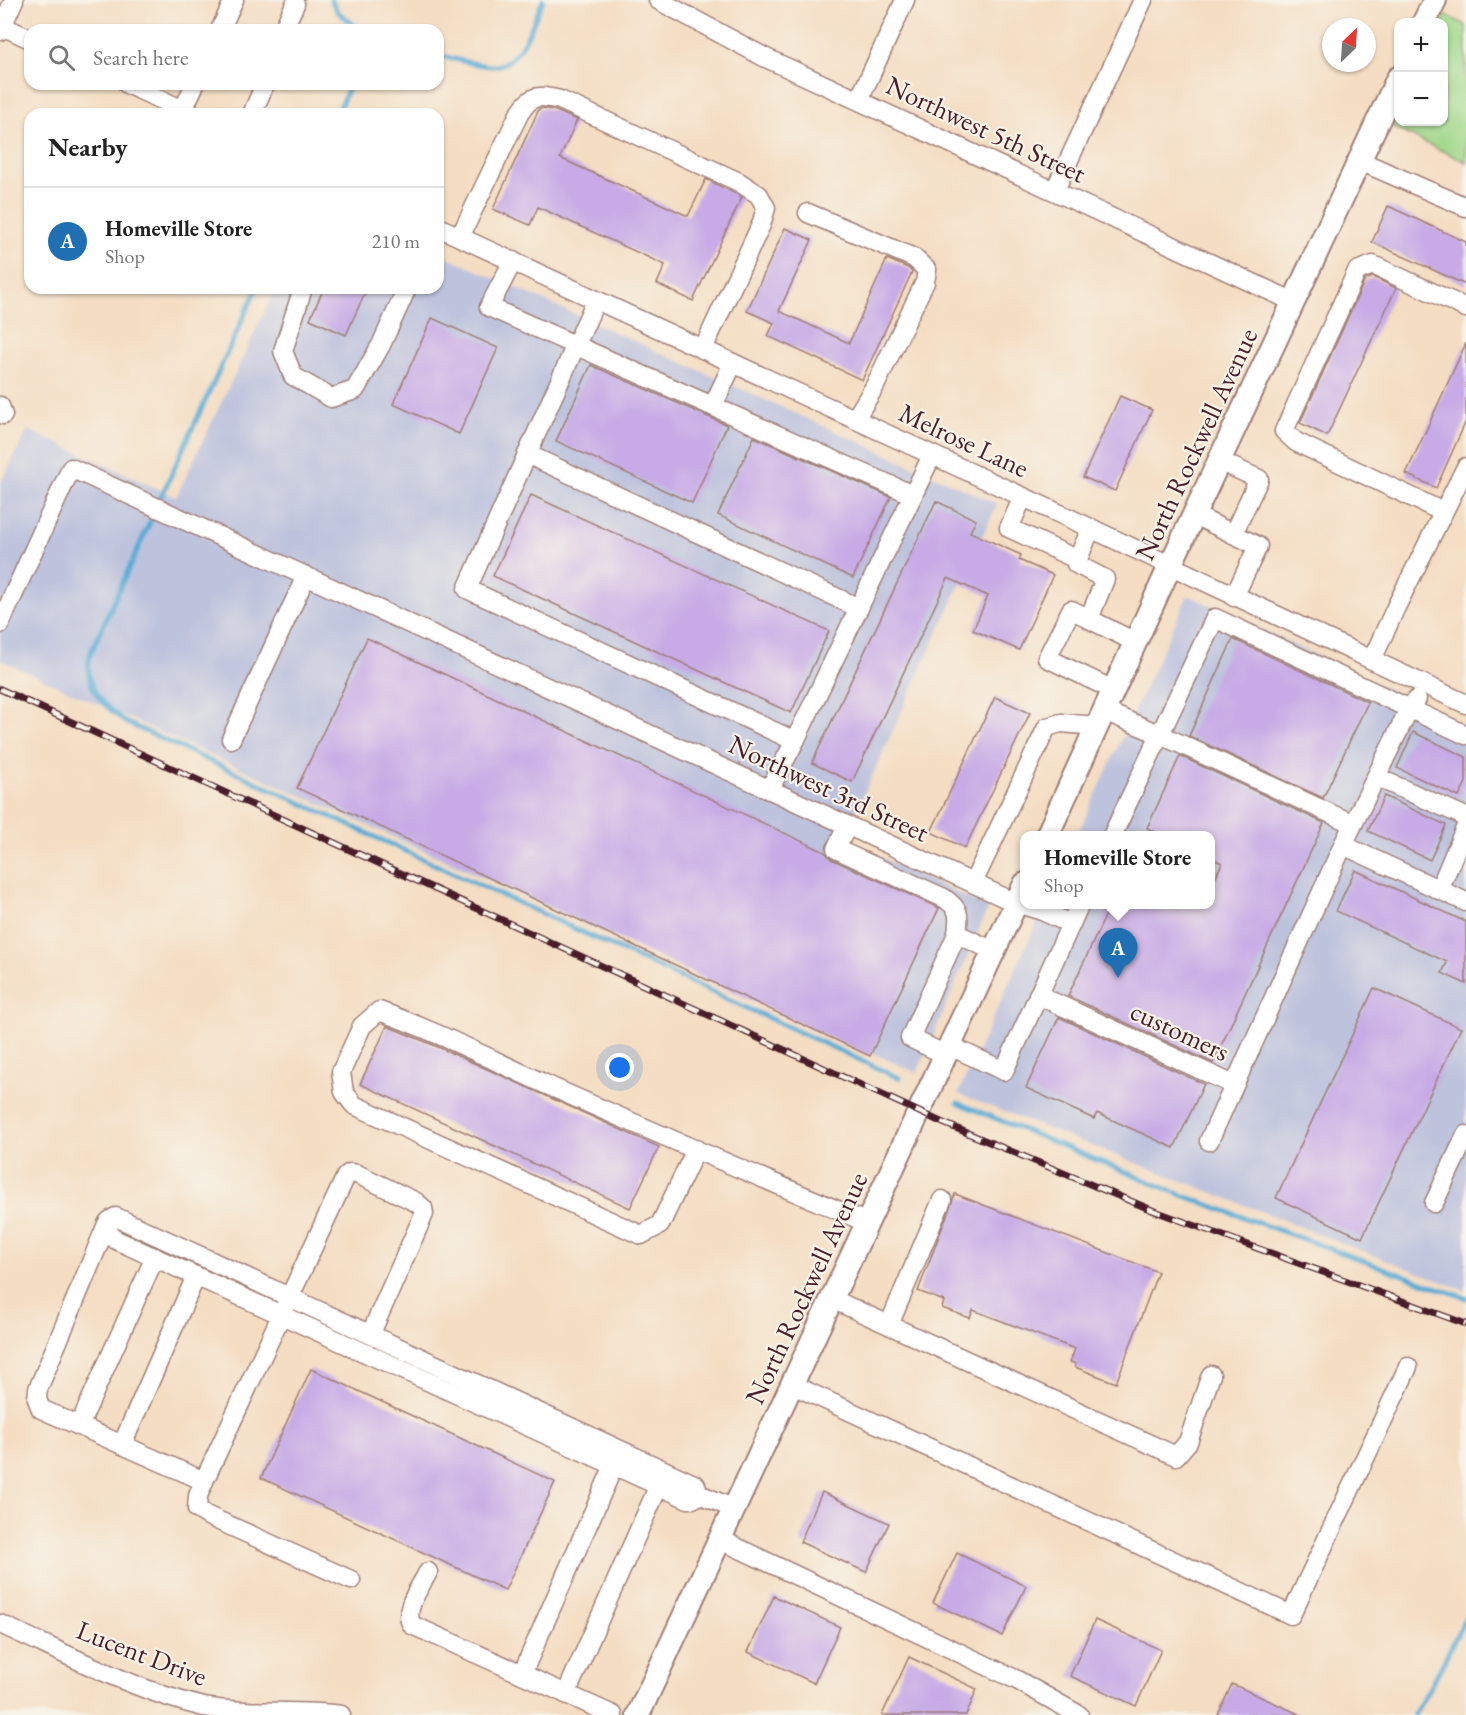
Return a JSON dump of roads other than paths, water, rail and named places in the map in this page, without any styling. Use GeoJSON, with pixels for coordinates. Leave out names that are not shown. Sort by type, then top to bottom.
{"type":"FeatureCollection","features":[{"type":"Feature","properties":{"kind":"main road"},"geometry":{"type":"LineString","coordinates":[[1426,18],[1434,0]]}},
{"type":"Feature","properties":{"kind":"main road","name":"North Rockwell Avenue"},"geometry":{"type":"LineString","coordinates":[[1049,831],[1219,460],[1394,87]]}},
{"type":"Feature","properties":{"kind":"main road","name":"North Rockwell Avenue"},"geometry":{"type":"LineString","coordinates":[[639,1714],[1020,896]]}},
{"type":"Feature","properties":{"kind":"street"},"geometry":{"type":"LineString","coordinates":[[14,0],[1,28],[24,37]]}},
{"type":"Feature","properties":{"kind":"street"},"geometry":{"type":"LineString","coordinates":[[223,24],[234,0]]}},
{"type":"Feature","properties":{"kind":"street"},"geometry":{"type":"LineString","coordinates":[[859,100],[905,0]]}},
{"type":"Feature","properties":{"kind":"street"},"geometry":{"type":"LineString","coordinates":[[1055,190],[1143,0]]}},
{"type":"Feature","properties":{"kind":"street","name":"Northwest 5th Street"},"geometry":{"type":"LineString","coordinates":[[664,1],[764,57],[1294,302]]}},
{"type":"Feature","properties":{"kind":"street"},"geometry":{"type":"LineString","coordinates":[[286,24],[295,4]]}},
{"type":"Feature","properties":{"kind":"street"},"geometry":{"type":"LineString","coordinates":[[140,90],[178,108]]}},
{"type":"Feature","properties":{"kind":"street"},"geometry":{"type":"LineString","coordinates":[[188,108],[193,90]]}},
{"type":"Feature","properties":{"kind":"street"},"geometry":{"type":"LineString","coordinates":[[255,108],[262,90]]}},
{"type":"Feature","properties":{"kind":"street"},"geometry":{"type":"LineString","coordinates":[[460,237],[509,132],[528,100],[540,95],[560,100],[739,182],[759,195],[766,208],[761,225],[703,349]]}},
{"type":"Feature","properties":{"kind":"street"},"geometry":{"type":"LineString","coordinates":[[1360,161],[1466,207]]}},
{"type":"Feature","properties":{"kind":"street"},"geometry":{"type":"LineString","coordinates":[[808,213],[914,258],[927,270],[925,282],[890,355],[855,419]]}},
{"type":"Feature","properties":{"kind":"street","name":"Melrose Lane"},"geometry":{"type":"LineString","coordinates":[[444,230],[1466,704]]}},
{"type":"Feature","properties":{"kind":"street"},"geometry":{"type":"LineString","coordinates":[[513,261],[489,307],[914,495]]}},
{"type":"Feature","properties":{"kind":"street"},"geometry":{"type":"LineString","coordinates":[[1443,512],[1296,442],[1284,431],[1357,271],[1373,265],[1466,308]]}},
{"type":"Feature","properties":{"kind":"street"},"geometry":{"type":"LineString","coordinates":[[301,294],[284,351],[293,376],[331,398],[355,390],[381,345],[404,294]]}},
{"type":"Feature","properties":{"kind":"street"},"geometry":{"type":"LineString","coordinates":[[596,300],[467,589],[795,741]]}},
{"type":"Feature","properties":{"kind":"street"},"geometry":{"type":"LineString","coordinates":[[713,406],[733,363]]}},
{"type":"Feature","properties":{"kind":"street"},"geometry":{"type":"LineString","coordinates":[[527,454],[859,608]]}},
{"type":"Feature","properties":{"kind":"street"},"geometry":{"type":"LineString","coordinates":[[769,790],[795,741],[932,455]]}},
{"type":"Feature","properties":{"kind":"street"},"geometry":{"type":"LineString","coordinates":[[1219,460],[1259,479],[1233,534]]}},
{"type":"Feature","properties":{"kind":"street"},"geometry":{"type":"LineString","coordinates":[[1372,660],[1396,606],[1466,467]]}},
{"type":"Feature","properties":{"kind":"street","name":"Northwest 3rd Street"},"geometry":{"type":"LineString","coordinates":[[0,624],[72,468],[973,883],[1020,894]]}},
{"type":"Feature","properties":{"kind":"street"},"geometry":{"type":"LineString","coordinates":[[1023,497],[1009,528],[1078,560]]}},
{"type":"Feature","properties":{"kind":"street"},"geometry":{"type":"LineString","coordinates":[[1114,831],[1215,618],[1258,546],[1194,515]]}},
{"type":"Feature","properties":{"kind":"street"},"geometry":{"type":"LineString","coordinates":[[1089,618],[1105,579],[1076,564],[1090,528]]}},
{"type":"Feature","properties":{"kind":"street"},"geometry":{"type":"LineString","coordinates":[[231,739],[306,576]]}},
{"type":"Feature","properties":{"kind":"street"},"geometry":{"type":"LineString","coordinates":[[1113,690],[1047,658],[1071,610],[1135,642]]}},
{"type":"Feature","properties":{"kind":"street"},"geometry":{"type":"LineString","coordinates":[[1215,618],[1466,735]]}},
{"type":"Feature","properties":{"kind":"street"},"geometry":{"type":"LineString","coordinates":[[1273,646],[1285,620]]}},
{"type":"Feature","properties":{"kind":"street"},"geometry":{"type":"LineString","coordinates":[[1209,1141],[1353,824],[1410,707],[1427,686]]}},
{"type":"Feature","properties":{"kind":"street"},"geometry":{"type":"LineString","coordinates":[[973,883],[1047,727],[1060,723],[1100,718],[1159,734],[1353,824]]}},
{"type":"Feature","properties":{"kind":"street"},"geometry":{"type":"LineString","coordinates":[[1376,777],[1466,817]]}},
{"type":"Feature","properties":{"kind":"street"},"geometry":{"type":"LineString","coordinates":[[847,826],[836,849],[944,898],[955,906],[959,915],[957,934],[910,1038],[1004,1071],[1078,909]]}},
{"type":"Feature","properties":{"kind":"street"},"geometry":{"type":"LineString","coordinates":[[1439,890],[1466,826]]}},
{"type":"Feature","properties":{"kind":"street"},"geometry":{"type":"LineString","coordinates":[[1343,845],[1466,902]]}},
{"type":"Feature","properties":{"kind":"street","name":"Northwest 3rd Street"},"geometry":{"type":"LineString","coordinates":[[1040,909],[1071,924]]}},
{"type":"Feature","properties":{"kind":"street"},"geometry":{"type":"LineString","coordinates":[[957,934],[994,951]]}},
{"type":"Feature","properties":{"kind":"street","name":"customers"},"geometry":{"type":"LineString","coordinates":[[1038,995],[1234,1085]]}},
{"type":"Feature","properties":{"kind":"street"},"geometry":{"type":"LineString","coordinates":[[696,1149],[660,1225],[642,1235],[354,1105],[344,1092],[341,1072],[362,1026],[379,1011],[418,1024],[544,1083],[868,1223]]}},
{"type":"Feature","properties":{"kind":"street"},"geometry":{"type":"LineString","coordinates":[[1434,1203],[1466,1135]]}},
{"type":"Feature","properties":{"kind":"street"},"geometry":{"type":"LineString","coordinates":[[351,1580],[197,1509],[198,1496],[204,1481],[346,1176],[350,1173],[357,1174],[416,1202],[423,1208],[424,1214],[371,1333]]}},
{"type":"Feature","properties":{"kind":"street"},"geometry":{"type":"LineString","coordinates":[[889,1325],[942,1200]]}},
{"type":"Feature","properties":{"kind":"street"},"geometry":{"type":"LineString","coordinates":[[204,1481],[40,1409],[38,1389],[108,1220],[116,1217],[453,1371],[618,1457],[659,1485],[688,1499],[699,1494]]}},
{"type":"Feature","properties":{"kind":"street"},"geometry":{"type":"LineString","coordinates":[[107,1224],[109,1234],[116,1240],[446,1389],[618,1457],[696,1485],[699,1494],[735,1509]]}},
{"type":"Feature","properties":{"kind":"street"},"geometry":{"type":"LineString","coordinates":[[79,1426],[155,1257]]}},
{"type":"Feature","properties":{"kind":"street"},"geometry":{"type":"LineString","coordinates":[[122,1445],[196,1276]]}},
{"type":"Feature","properties":{"kind":"street"},"geometry":{"type":"LineString","coordinates":[[832,1299],[1176,1456],[1188,1442],[1211,1375]]}},
{"type":"Feature","properties":{"kind":"street"},"geometry":{"type":"LineString","coordinates":[[793,1385],[1291,1615],[1408,1367]]}},
{"type":"Feature","properties":{"kind":"street"},"geometry":{"type":"LineString","coordinates":[[446,1389],[453,1371]]}},
{"type":"Feature","properties":{"kind":"street"},"geometry":{"type":"LineString","coordinates":[[522,1674],[618,1457]]}},
{"type":"Feature","properties":{"kind":"street"},"geometry":{"type":"LineString","coordinates":[[566,1694],[659,1485]]}},
{"type":"Feature","properties":{"kind":"street"},"geometry":{"type":"LineString","coordinates":[[721,1540],[1017,1680],[1079,1715]]}},
{"type":"Feature","properties":{"kind":"street"},"geometry":{"type":"LineString","coordinates":[[428,1572],[408,1612],[412,1626],[613,1715]]}},
{"type":"Feature","properties":{"kind":"street","name":"Lucent Drive"},"geometry":{"type":"LineString","coordinates":[[0,1624],[143,1688],[205,1707],[245,1712],[341,1715]]}},
{"type":"Feature","properties":{"kind":"waterway"},"geometry":{"type":"LineString","coordinates":[[331,0],[338,12],[353,24]]}},
{"type":"Feature","properties":{"kind":"waterway"},"geometry":{"type":"LineString","coordinates":[[444,56],[482,65],[494,66],[504,63],[519,50],[543,0]]}},
{"type":"Feature","properties":{"kind":"waterway"},"geometry":{"type":"LineString","coordinates":[[340,108],[347,90]]}},
{"type":"Feature","properties":{"kind":"waterway"},"geometry":{"type":"LineString","coordinates":[[161,497],[254,294]]}},
{"type":"Feature","properties":{"kind":"waterway"},"geometry":{"type":"LineString","coordinates":[[151,520],[90,654],[89,676],[96,693],[108,708],[125,722],[899,1078]]}},
{"type":"Feature","properties":{"kind":"waterway"},"geometry":{"type":"LineString","coordinates":[[958,1103],[1179,1194],[1466,1298]]}},
{"type":"Feature","properties":{"kind":"waterway"},"geometry":{"type":"LineString","coordinates":[[1414,1715],[1466,1616]]}},
{"type":"Feature","properties":{"kind":"railway"},"geometry":{"type":"LineString","coordinates":[[0,689],[941,1122],[1152,1210],[1466,1324]]}},
{"type":"Feature","properties":{"kind":"place","name":"Homeville Store"},"geometry":{"type":"Point","coordinates":[1118,978]}}]}
